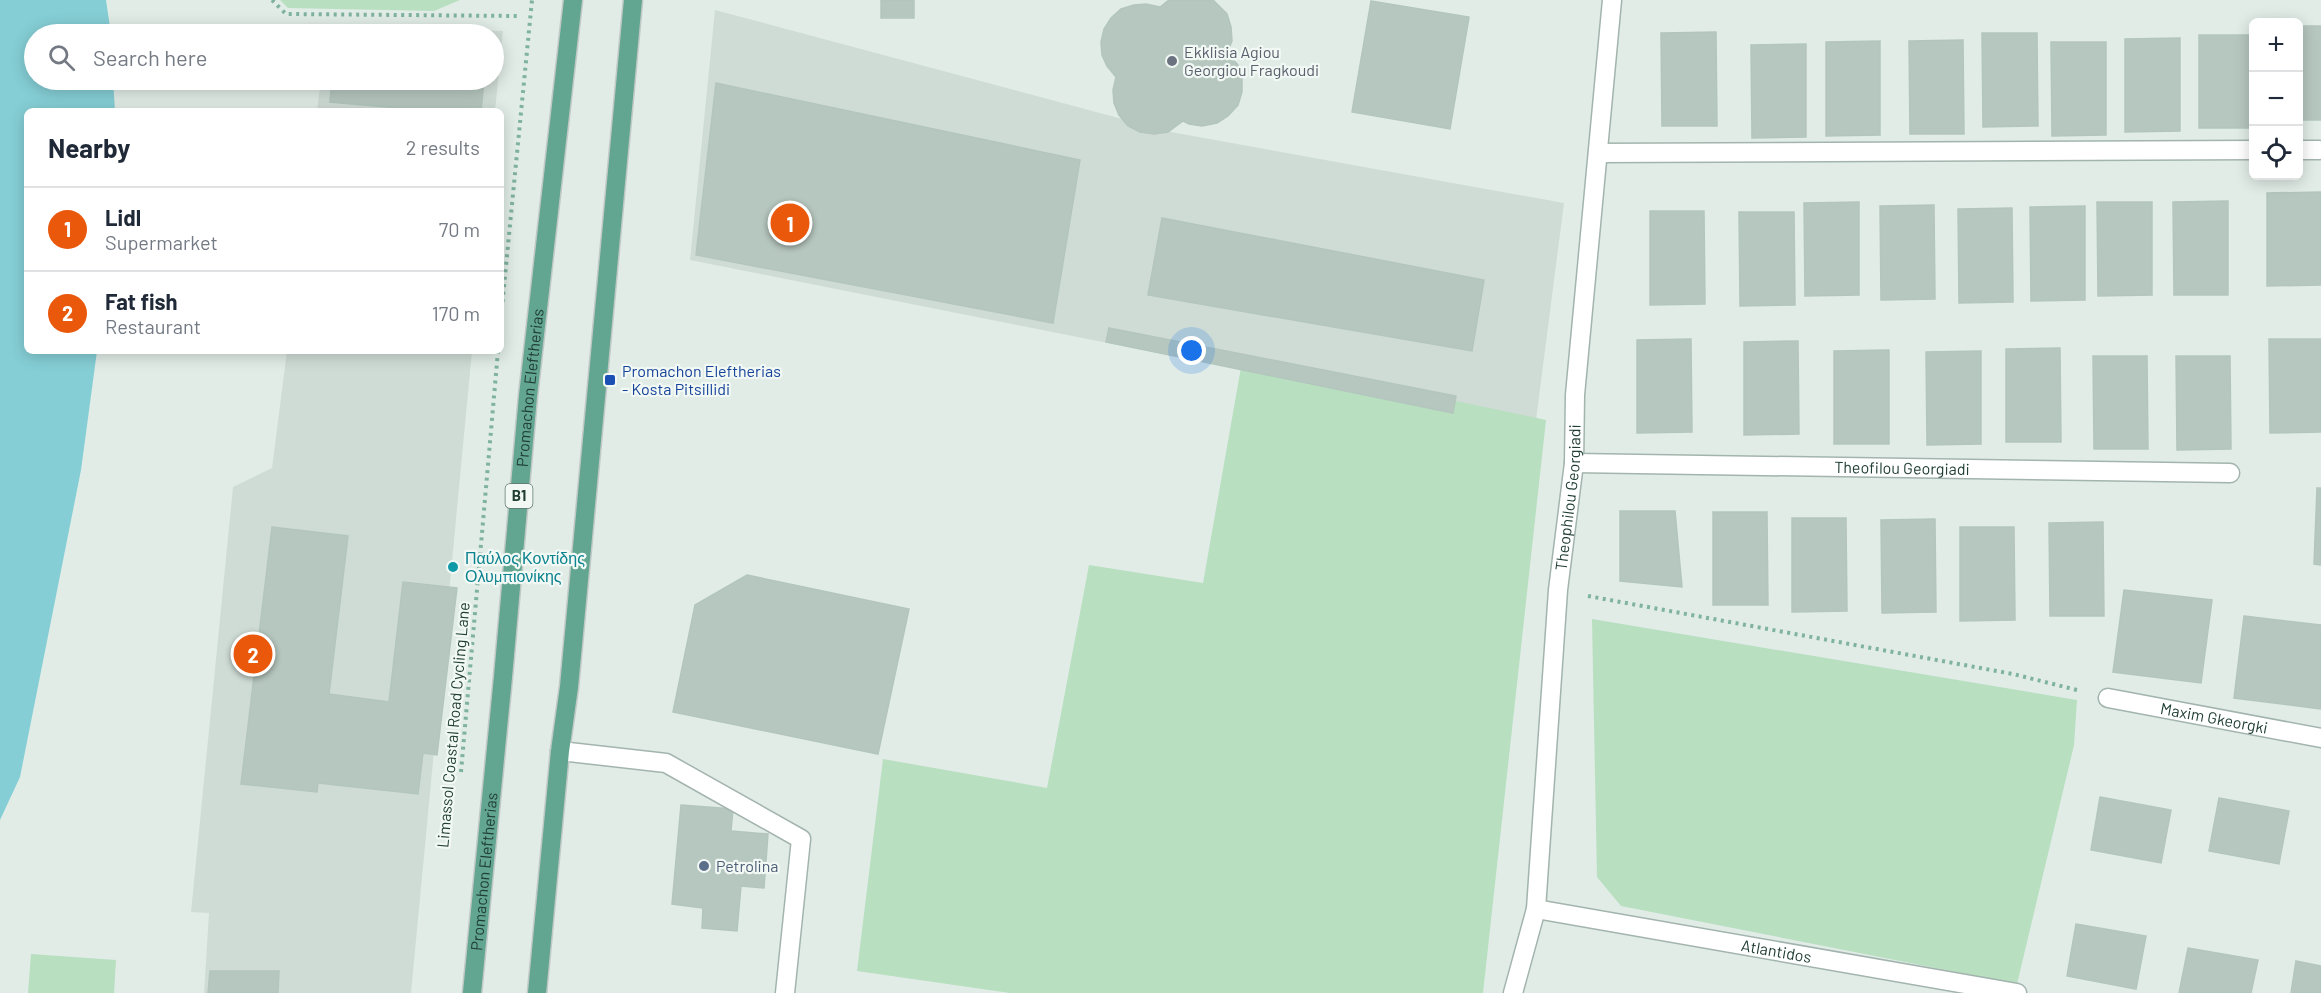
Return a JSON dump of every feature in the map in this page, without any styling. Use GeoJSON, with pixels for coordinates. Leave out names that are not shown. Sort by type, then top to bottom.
{"type":"FeatureCollection","features":[{"type":"Feature","properties":{"kind":"main road","name":"Promachon Eleftherias"},"geometry":{"type":"LineString","coordinates":[[472,993],[528,396],[573,0]]}},
{"type":"Feature","properties":{"kind":"main road"},"geometry":{"type":"LineString","coordinates":[[537,993],[560,751],[570,675],[633,0]]}},
{"type":"Feature","properties":{"kind":"street","name":"Theophilou Georgiadi"},"geometry":{"type":"LineString","coordinates":[[1513,993],[1536,909],[1558,590],[1574,463],[1575,395],[1612,0]]}},
{"type":"Feature","properties":{"kind":"street"},"geometry":{"type":"LineString","coordinates":[[1598,153],[2249,150]]}},
{"type":"Feature","properties":{"kind":"street"},"geometry":{"type":"LineString","coordinates":[[2303,150],[2319,150]]}},
{"type":"Feature","properties":{"kind":"street","name":"Theofilou Georgiadi"},"geometry":{"type":"LineString","coordinates":[[1574,463],[2230,473]]}},
{"type":"Feature","properties":{"kind":"street","name":"Maxim Gkeorgki"},"geometry":{"type":"LineString","coordinates":[[2108,698],[2321,738]]}},
{"type":"Feature","properties":{"kind":"street"},"geometry":{"type":"LineString","coordinates":[[560,751],[666,763],[801,839],[785,993]]}},
{"type":"Feature","properties":{"kind":"street","name":"Atlantidos"},"geometry":{"type":"LineString","coordinates":[[1536,909],[2017,993]]}},
{"type":"Feature","properties":{"kind":"path"},"geometry":{"type":"LineString","coordinates":[[272,0],[286,14],[518,16]]}},
{"type":"Feature","properties":{"kind":"path"},"geometry":{"type":"LineString","coordinates":[[504,286],[532,0]]}},
{"type":"Feature","properties":{"kind":"path","name":"Limassol Coastal Road Cycling Lane"},"geometry":{"type":"LineString","coordinates":[[460,781],[498,354]]}},
{"type":"Feature","properties":{"kind":"path"},"geometry":{"type":"LineString","coordinates":[[1558,590],[2013,674],[2108,698]]}},
{"type":"Feature","properties":{"kind":"shaded area"},"geometry":{"type":"Polygon","coordinates":[[[715,10],[1171,132],[1564,203],[1535,428],[690,260],[715,10]]]}},
{"type":"Feature","properties":{"kind":"shaded area"},"geometry":{"type":"Polygon","coordinates":[[[320,90],[497,90],[495,108],[317,108],[320,90]]]}},
{"type":"Feature","properties":{"kind":"shaded area"},"geometry":{"type":"Polygon","coordinates":[[[287,354],[472,354],[411,993],[204,993],[209,913],[191,912],[233,487],[272,468],[287,354]]]}},
{"type":"Feature","properties":{"kind":"green space"},"geometry":{"type":"Polygon","coordinates":[[[280,0],[460,0],[434,11],[288,8],[280,0]]]}},
{"type":"Feature","properties":{"kind":"green space"},"geometry":{"type":"Polygon","coordinates":[[[1243,356],[1546,420],[1483,993],[1010,993],[857,971],[883,759],[1047,788],[1089,565],[1203,583],[1243,356]]]}},
{"type":"Feature","properties":{"kind":"green space"},"geometry":{"type":"Polygon","coordinates":[[[1592,619],[2077,700],[2074,745],[2017,984],[1621,906],[1597,877],[1592,619]]]}},
{"type":"Feature","properties":{"kind":"green space"},"geometry":{"type":"Polygon","coordinates":[[[31,954],[116,960],[114,993],[28,993],[31,954]]]}},
{"type":"Feature","properties":{"kind":"water"},"geometry":{"type":"Polygon","coordinates":[[[0,0],[106,0],[110,24],[24,24],[24,90],[114,90],[115,108],[24,108],[24,354],[97,354],[81,470],[20,777],[0,820],[0,0]]]}},
{"type":"Feature","properties":{"kind":"building"},"geometry":{"type":"Polygon","coordinates":[[[881,0],[914,0],[914,18],[881,18],[881,0]]]}},
{"type":"Feature","properties":{"kind":"building"},"geometry":{"type":"Polygon","coordinates":[[[1169,0],[1213,0],[1227,14],[1232,41],[1227,53],[1238,65],[1242,78],[1242,92],[1238,105],[1228,116],[1217,123],[1202,126],[1183,121],[1168,132],[1154,134],[1140,132],[1128,126],[1119,115],[1114,103],[1113,90],[1116,77],[1102,55],[1101,42],[1104,29],[1121,9],[1146,4],[1160,7],[1169,0]]]}},
{"type":"Feature","properties":{"kind":"building"},"geometry":{"type":"Polygon","coordinates":[[[1371,1],[1469,17],[1450,129],[1352,112],[1371,1]]]}},
{"type":"Feature","properties":{"kind":"building"},"geometry":{"type":"Polygon","coordinates":[[[2303,26],[2321,26],[2321,120],[2303,120],[2303,26]]]}},
{"type":"Feature","properties":{"kind":"building"},"geometry":{"type":"Polygon","coordinates":[[[1716,32],[1717,126],[1662,126],[1661,33],[1716,32]]]}},
{"type":"Feature","properties":{"kind":"building"},"geometry":{"type":"Polygon","coordinates":[[[1982,33],[2037,33],[2038,126],[1983,127],[1982,33]]]}},
{"type":"Feature","properties":{"kind":"building"},"geometry":{"type":"Polygon","coordinates":[[[2199,35],[2249,35],[2249,128],[2199,128],[2199,35]]]}},
{"type":"Feature","properties":{"kind":"building"},"geometry":{"type":"Polygon","coordinates":[[[2180,38],[2180,131],[2125,132],[2125,39],[2180,38]]]}},
{"type":"Feature","properties":{"kind":"building"},"geometry":{"type":"Polygon","coordinates":[[[1963,40],[1964,134],[1910,134],[1909,41],[1963,40]]]}},
{"type":"Feature","properties":{"kind":"building"},"geometry":{"type":"Polygon","coordinates":[[[1880,41],[1880,135],[1826,136],[1826,42],[1880,41]]]}},
{"type":"Feature","properties":{"kind":"building"},"geometry":{"type":"Polygon","coordinates":[[[2051,42],[2106,42],[2106,135],[2052,136],[2051,42]]]}},
{"type":"Feature","properties":{"kind":"building"},"geometry":{"type":"Polygon","coordinates":[[[1806,44],[1806,137],[1752,138],[1751,45],[1806,44]]]}},
{"type":"Feature","properties":{"kind":"building"},"geometry":{"type":"Polygon","coordinates":[[[716,83],[1080,160],[1053,323],[696,255],[716,83]]]}},
{"type":"Feature","properties":{"kind":"building"},"geometry":{"type":"Polygon","coordinates":[[[331,90],[483,90],[481,108],[398,108],[330,102],[331,90]]]}},
{"type":"Feature","properties":{"kind":"building"},"geometry":{"type":"Polygon","coordinates":[[[2321,192],[2321,285],[2267,286],[2267,193],[2321,192]]]}},
{"type":"Feature","properties":{"kind":"building"},"geometry":{"type":"Polygon","coordinates":[[[2228,201],[2228,295],[2174,295],[2173,202],[2228,201]]]}},
{"type":"Feature","properties":{"kind":"building"},"geometry":{"type":"Polygon","coordinates":[[[1859,202],[1859,295],[1805,296],[1804,203],[1859,202]]]}},
{"type":"Feature","properties":{"kind":"building"},"geometry":{"type":"Polygon","coordinates":[[[2097,202],[2152,202],[2152,295],[2098,296],[2097,202]]]}},
{"type":"Feature","properties":{"kind":"building"},"geometry":{"type":"Polygon","coordinates":[[[1934,205],[1935,299],[1881,300],[1880,206],[1934,205]]]}},
{"type":"Feature","properties":{"kind":"building"},"geometry":{"type":"Polygon","coordinates":[[[2085,206],[2085,300],[2031,301],[2030,207],[2085,206]]]}},
{"type":"Feature","properties":{"kind":"building"},"geometry":{"type":"Polygon","coordinates":[[[2012,208],[2013,302],[1959,303],[1958,209],[2012,208]]]}},
{"type":"Feature","properties":{"kind":"building"},"geometry":{"type":"Polygon","coordinates":[[[1650,211],[1704,211],[1705,304],[1650,305],[1650,211]]]}},
{"type":"Feature","properties":{"kind":"building"},"geometry":{"type":"Polygon","coordinates":[[[1739,212],[1794,212],[1795,305],[1740,306],[1739,212]]]}},
{"type":"Feature","properties":{"kind":"building"},"geometry":{"type":"Polygon","coordinates":[[[1162,218],[1484,280],[1472,351],[1148,295],[1162,218]]]}},
{"type":"Feature","properties":{"kind":"building"},"geometry":{"type":"Polygon","coordinates":[[[1109,328],[1456,396],[1453,413],[1106,342],[1109,328]]]}},
{"type":"Feature","properties":{"kind":"building"},"geometry":{"type":"Polygon","coordinates":[[[1691,339],[1692,432],[1637,433],[1637,340],[1691,339]]]}},
{"type":"Feature","properties":{"kind":"building"},"geometry":{"type":"Polygon","coordinates":[[[2269,339],[2321,339],[2321,432],[2270,433],[2269,339]]]}},
{"type":"Feature","properties":{"kind":"building"},"geometry":{"type":"Polygon","coordinates":[[[1798,341],[1799,434],[1744,435],[1744,342],[1798,341]]]}},
{"type":"Feature","properties":{"kind":"building"},"geometry":{"type":"Polygon","coordinates":[[[2060,348],[2061,442],[2006,442],[2006,349],[2060,348]]]}},
{"type":"Feature","properties":{"kind":"building"},"geometry":{"type":"Polygon","coordinates":[[[1889,350],[1889,444],[1834,444],[1834,351],[1889,350]]]}},
{"type":"Feature","properties":{"kind":"building"},"geometry":{"type":"Polygon","coordinates":[[[1981,351],[1981,444],[1927,445],[1926,352],[1981,351]]]}},
{"type":"Feature","properties":{"kind":"building"},"geometry":{"type":"Polygon","coordinates":[[[2093,356],[2147,356],[2148,449],[2094,449],[2093,356]]]}},
{"type":"Feature","properties":{"kind":"building"},"geometry":{"type":"Polygon","coordinates":[[[2176,356],[2230,356],[2231,449],[2177,450],[2176,356]]]}},
{"type":"Feature","properties":{"kind":"building"},"geometry":{"type":"Polygon","coordinates":[[[2317,488],[2321,488],[2321,565],[2314,564],[2317,488]]]}},
{"type":"Feature","properties":{"kind":"building"},"geometry":{"type":"Polygon","coordinates":[[[1620,511],[1675,511],[1682,587],[1620,581],[1620,511]]]}},
{"type":"Feature","properties":{"kind":"building"},"geometry":{"type":"Polygon","coordinates":[[[1713,512],[1767,512],[1768,605],[1713,605],[1713,512]]]}},
{"type":"Feature","properties":{"kind":"building"},"geometry":{"type":"Polygon","coordinates":[[[1792,518],[1846,518],[1847,611],[1792,612],[1792,518]]]}},
{"type":"Feature","properties":{"kind":"building"},"geometry":{"type":"Polygon","coordinates":[[[1935,519],[1936,612],[1882,613],[1881,520],[1935,519]]]}},
{"type":"Feature","properties":{"kind":"building"},"geometry":{"type":"Polygon","coordinates":[[[2103,522],[2104,616],[2050,616],[2049,523],[2103,522]]]}},
{"type":"Feature","properties":{"kind":"building"},"geometry":{"type":"Polygon","coordinates":[[[272,527],[348,536],[329,694],[389,702],[403,582],[457,588],[437,755],[423,753],[418,794],[318,783],[317,792],[241,784],[272,527]]]}},
{"type":"Feature","properties":{"kind":"building"},"geometry":{"type":"Polygon","coordinates":[[[1960,527],[2014,527],[2015,620],[1960,621],[1960,527]]]}},
{"type":"Feature","properties":{"kind":"building"},"geometry":{"type":"Polygon","coordinates":[[[747,575],[909,609],[878,754],[673,712],[695,605],[747,575]]]}},
{"type":"Feature","properties":{"kind":"building"},"geometry":{"type":"Polygon","coordinates":[[[2124,590],[2212,600],[2201,683],[2113,672],[2124,590]]]}},
{"type":"Feature","properties":{"kind":"building"},"geometry":{"type":"Polygon","coordinates":[[[2244,616],[2321,625],[2321,709],[2234,698],[2244,616]]]}},
{"type":"Feature","properties":{"kind":"building"},"geometry":{"type":"Polygon","coordinates":[[[2100,797],[2171,810],[2161,863],[2091,850],[2100,797]]]}},
{"type":"Feature","properties":{"kind":"building"},"geometry":{"type":"Polygon","coordinates":[[[2219,798],[2289,811],[2279,864],[2209,851],[2219,798]]]}},
{"type":"Feature","properties":{"kind":"building"},"geometry":{"type":"Polygon","coordinates":[[[681,805],[733,809],[731,831],[768,834],[764,888],[741,886],[737,931],[702,928],[703,908],[672,904],[681,805]]]}},
{"type":"Feature","properties":{"kind":"building"},"geometry":{"type":"Polygon","coordinates":[[[2076,924],[2146,936],[2136,989],[2067,976],[2076,924]]]}},
{"type":"Feature","properties":{"kind":"building"},"geometry":{"type":"Polygon","coordinates":[[[2188,948],[2258,960],[2251,993],[2179,993],[2188,948]]]}},
{"type":"Feature","properties":{"kind":"building"},"geometry":{"type":"Polygon","coordinates":[[[2296,961],[2321,966],[2321,993],[2291,993],[2296,961]]]}},
{"type":"Feature","properties":{"kind":"building"},"geometry":{"type":"Polygon","coordinates":[[[210,971],[279,971],[278,993],[208,993],[210,971]]]}},
{"type":"Feature","properties":{"kind":"place","name":"Ekklisia Agiou Georgiou Fragkoudi"},"geometry":{"type":"Point","coordinates":[1172,61]}},
{"type":"Feature","properties":{"kind":"place","name":"Lidl"},"geometry":{"type":"Point","coordinates":[790,223]}},
{"type":"Feature","properties":{"kind":"place","name":"Promachon Eleftherias - Kosta Pitsillidi"},"geometry":{"type":"Point","coordinates":[610,380]}},
{"type":"Feature","properties":{"kind":"place","name":"Παύλος Κοντίδης Ολυμπιονίκης"},"geometry":{"type":"Point","coordinates":[453,567]}},
{"type":"Feature","properties":{"kind":"place","name":"Fat fish"},"geometry":{"type":"Point","coordinates":[253,654]}},
{"type":"Feature","properties":{"kind":"place","name":"Petrolina"},"geometry":{"type":"Point","coordinates":[704,866]}}]}
